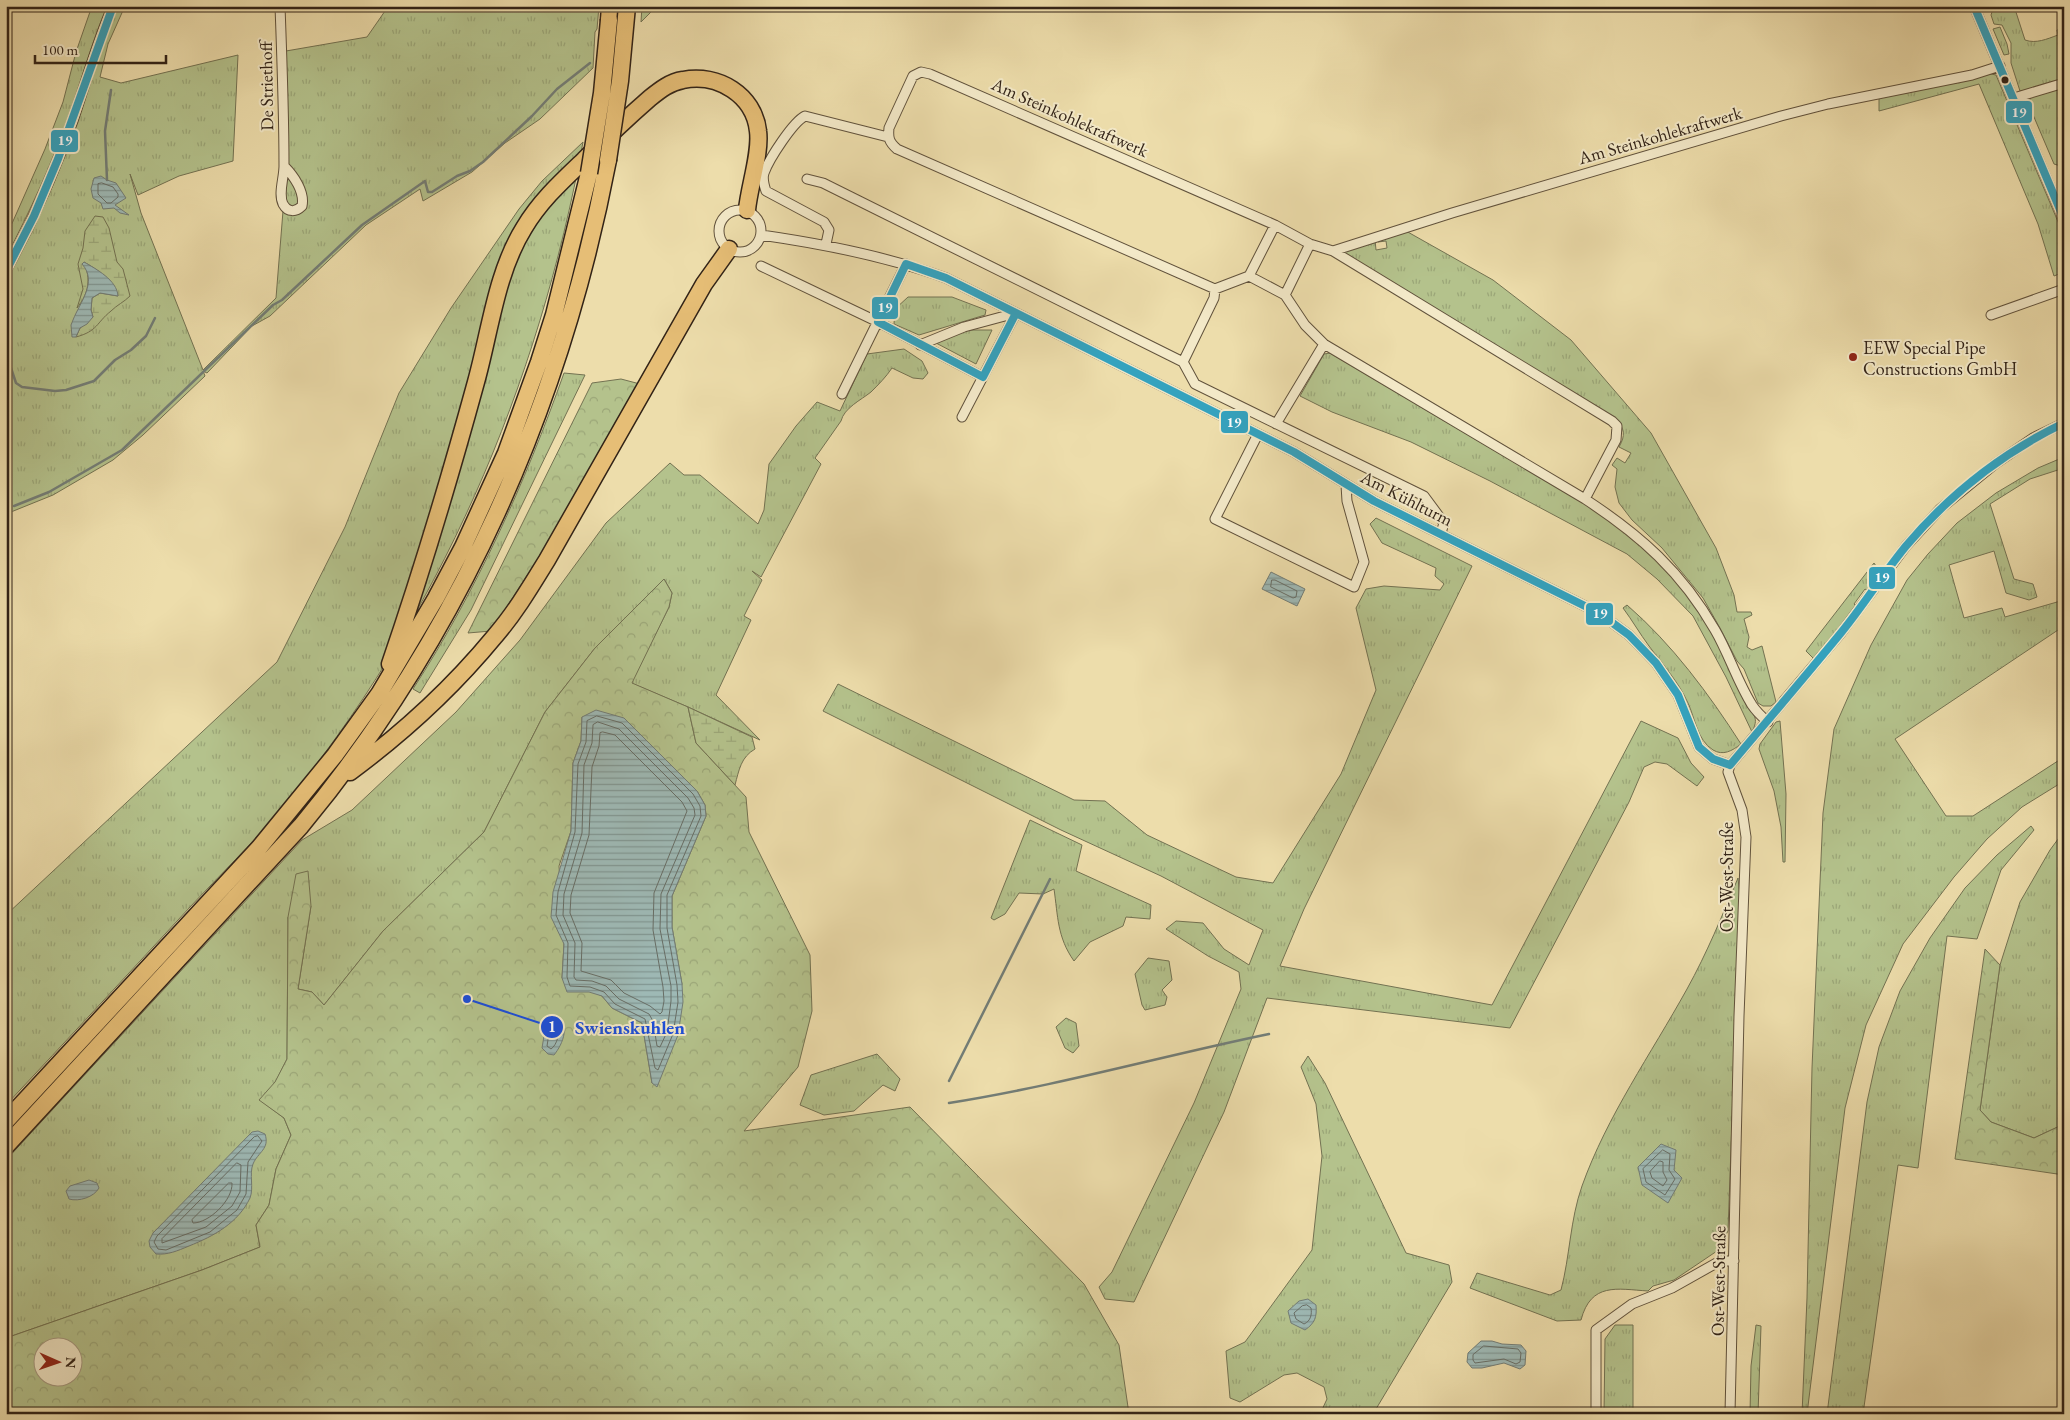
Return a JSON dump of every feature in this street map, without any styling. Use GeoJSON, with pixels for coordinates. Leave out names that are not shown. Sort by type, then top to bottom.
{"type":"FeatureCollection","features":[{"type":"Feature","properties":{"kind":"highway"},"geometry":{"type":"LineString","coordinates":[[6,1146],[273,859],[336,783],[391,705],[427,648],[469,572],[511,484],[546,394],[585,267],[608,160],[620,81],[627,6]]}},
{"type":"Feature","properties":{"kind":"highway"},"geometry":{"type":"LineString","coordinates":[[6,1121],[259,848],[335,755],[379,694],[431,606],[463,546],[506,453],[540,362],[554,315],[589,173],[602,93],[610,13]]}},
{"type":"Feature","properties":{"kind":"highway"},"geometry":{"type":"LineString","coordinates":[[379,694],[418,584],[436,524],[477,380],[503,277],[516,243],[537,208],[553,189],[665,86],[682,80],[700,78],[716,80],[730,88],[744,99],[754,113],[759,147],[749,189],[747,210]]}},
{"type":"Feature","properties":{"kind":"highway"},"geometry":{"type":"LineString","coordinates":[[336,783],[411,722],[454,681],[496,636],[547,560],[704,284],[729,249]]}},
{"type":"Feature","properties":{"kind":"street"},"geometry":{"type":"LineString","coordinates":[[6,271],[56,167],[100,36],[113,6]]}},
{"type":"Feature","properties":{"kind":"street","name":"De Striethoff"},"geometry":{"type":"LineString","coordinates":[[280,6],[284,166]]}},
{"type":"Feature","properties":{"kind":"street"},"geometry":{"type":"LineString","coordinates":[[1974,6],[2064,220]]}},
{"type":"Feature","properties":{"kind":"street","name":"Am Steinkohlekraftwerk"},"geometry":{"type":"LineString","coordinates":[[1333,251],[1411,225],[1781,116],[1828,104],[1972,75],[2000,66]]}},
{"type":"Feature","properties":{"kind":"street","name":"Am Steinkohlekraftwerk"},"geometry":{"type":"LineString","coordinates":[[888,137],[889,128],[913,76],[922,72],[930,74],[1275,225],[1310,244],[1333,251],[1612,420],[1617,426],[1616,440],[1585,499]]}},
{"type":"Feature","properties":{"kind":"street"},"geometry":{"type":"LineString","coordinates":[[2014,98],[2064,83]]}},
{"type":"Feature","properties":{"kind":"street"},"geometry":{"type":"LineString","coordinates":[[826,244],[829,230],[824,222],[766,192],[763,183],[764,173],[792,126],[805,116],[888,137],[890,144],[897,148],[1215,289],[1249,276],[1275,225]]}},
{"type":"Feature","properties":{"kind":"street"},"geometry":{"type":"LineString","coordinates":[[807,179],[823,183],[1183,362],[1195,384],[1424,496],[1444,523],[1441,534]]}},
{"type":"Feature","properties":{"kind":"street"},"geometry":{"type":"LineString","coordinates":[[734,210],[747,210],[757,217],[761,228],[761,235],[749,250],[742,252],[729,249],[720,238],[720,224],[728,213],[734,210]]}},
{"type":"Feature","properties":{"kind":"street","name":"Am Kühlturm"},"geometry":{"type":"LineString","coordinates":[[761,235],[826,244],[906,264],[946,278],[1294,452],[1346,485],[1400,514],[1599,613],[1617,625],[1645,650],[1668,680],[1682,704],[1699,747],[1713,759],[1730,766]]}},
{"type":"Feature","properties":{"kind":"street"},"geometry":{"type":"LineString","coordinates":[[1285,295],[1310,244]]}},
{"type":"Feature","properties":{"kind":"street"},"geometry":{"type":"LineString","coordinates":[[842,394],[906,264]]}},
{"type":"Feature","properties":{"kind":"street"},"geometry":{"type":"LineString","coordinates":[[761,266],[878,322],[983,377]]}},
{"type":"Feature","properties":{"kind":"street"},"geometry":{"type":"LineString","coordinates":[[1249,276],[1285,295],[1305,324],[1324,344],[1585,499],[1635,534],[1673,569],[1696,598],[1716,632],[1753,706],[1768,722]]}},
{"type":"Feature","properties":{"kind":"street"},"geometry":{"type":"LineString","coordinates":[[1183,362],[1214,298],[1215,289]]}},
{"type":"Feature","properties":{"kind":"street"},"geometry":{"type":"LineString","coordinates":[[1991,315],[2064,289]]}},
{"type":"Feature","properties":{"kind":"street"},"geometry":{"type":"LineString","coordinates":[[920,344],[964,327],[1016,313]]}},
{"type":"Feature","properties":{"kind":"street"},"geometry":{"type":"LineString","coordinates":[[962,417],[1016,313]]}},
{"type":"Feature","properties":{"kind":"street"},"geometry":{"type":"LineString","coordinates":[[1276,424],[1324,344]]}},
{"type":"Feature","properties":{"kind":"street"},"geometry":{"type":"LineString","coordinates":[[1730,766],[1841,633],[1906,546],[1940,509],[1995,464],[2033,438],[2064,423]]}},
{"type":"Feature","properties":{"kind":"street"},"geometry":{"type":"LineString","coordinates":[[1258,434],[1215,520],[1354,587],[1364,562],[1347,500],[1346,485]]}},
{"type":"Feature","properties":{"kind":"street","name":"Ost-West-Straße"},"geometry":{"type":"LineString","coordinates":[[1730,766],[1728,772],[1742,810],[1746,837],[1730,1414]]}},
{"type":"Feature","properties":{"kind":"street"},"geometry":{"type":"LineString","coordinates":[[1596,1414],[1596,1330],[1632,1304],[1672,1288],[1720,1261],[1734,1261]]}},
{"type":"Feature","properties":{"kind":"green space"},"geometry":{"type":"Polygon","coordinates":[[[92,6],[107,6],[48,169],[6,257],[6,237],[45,149],[63,102],[76,52],[92,6]]]}},
{"type":"Feature","properties":{"kind":"green space"},"geometry":{"type":"Polygon","coordinates":[[[118,6],[125,6],[108,44],[100,77],[121,83],[238,55],[233,161],[179,176],[138,195],[130,174],[141,213],[203,370],[276,298],[288,149],[286,51],[367,37],[385,11],[385,6],[599,6],[593,68],[540,119],[505,143],[472,172],[423,201],[420,189],[366,225],[270,316],[252,326],[207,373],[203,371],[205,376],[143,435],[113,460],[53,495],[6,514],[6,281],[33,230],[54,183],[71,140],[98,53],[118,6]]]}},
{"type":"Feature","properties":{"kind":"green space"},"geometry":{"type":"Polygon","coordinates":[[[642,6],[657,6],[641,22],[642,6]]]}},
{"type":"Feature","properties":{"kind":"green space"},"geometry":{"type":"Polygon","coordinates":[[[1994,6],[2014,6],[2025,40],[2037,41],[2046,39],[2058,35],[2057,30],[2064,28],[2064,81],[2027,91],[2020,91],[2011,63],[2011,43],[2002,25],[1994,24],[1991,15],[1994,6]]]}},
{"type":"Feature","properties":{"kind":"green space"},"geometry":{"type":"Polygon","coordinates":[[[2000,27],[2009,54],[2004,55],[1993,29],[2000,27]]]}},
{"type":"Feature","properties":{"kind":"green space"},"geometry":{"type":"Polygon","coordinates":[[[1991,74],[1996,75],[2064,236],[2064,272],[2054,276],[2038,224],[1979,84],[1879,111],[1879,99],[1885,95],[1991,74]]]}},
{"type":"Feature","properties":{"kind":"green space"},"geometry":{"type":"Polygon","coordinates":[[[2061,87],[2064,95],[2064,167],[2054,164],[2028,103],[2032,96],[2061,87]]]}},
{"type":"Feature","properties":{"kind":"green space"},"geometry":{"type":"Polygon","coordinates":[[[583,142],[564,233],[539,322],[510,410],[475,496],[434,579],[388,659],[337,736],[269,823],[6,1105],[6,915],[277,662],[345,527],[399,393],[451,308],[519,209],[542,181],[583,142]]]}},
{"type":"Feature","properties":{"kind":"green space"},"geometry":{"type":"Polygon","coordinates":[[[95,216],[103,217],[109,228],[117,262],[123,269],[130,296],[106,315],[93,329],[76,337],[80,328],[93,317],[91,310],[92,298],[100,293],[118,296],[109,280],[84,262],[88,274],[88,286],[77,308],[83,289],[78,264],[83,248],[85,231],[95,216]]]}},
{"type":"Feature","properties":{"kind":"green space"},"geometry":{"type":"Polygon","coordinates":[[[1406,231],[1493,280],[1571,340],[1651,433],[1716,548],[1734,595],[1737,612],[1751,612],[1752,615],[1744,619],[1749,637],[1747,647],[1752,650],[1762,646],[1776,702],[1771,706],[1763,706],[1758,703],[1744,669],[1737,661],[1703,598],[1662,548],[1632,520],[1619,503],[1615,487],[1617,469],[1612,465],[1617,458],[1625,463],[1631,453],[1619,447],[1623,439],[1623,432],[1617,419],[1345,256],[1344,251],[1375,240],[1376,250],[1387,248],[1386,241],[1378,242],[1377,239],[1406,231]]]}},
{"type":"Feature","properties":{"kind":"green space"},"geometry":{"type":"Polygon","coordinates":[[[908,297],[952,297],[986,310],[985,315],[919,335],[894,324],[895,309],[908,297]]]}},
{"type":"Feature","properties":{"kind":"green space"},"geometry":{"type":"Polygon","coordinates":[[[964,330],[992,330],[976,364],[936,343],[964,330]]]}},
{"type":"Feature","properties":{"kind":"green space"},"geometry":{"type":"Polygon","coordinates":[[[904,349],[922,361],[928,373],[923,379],[913,378],[892,368],[871,392],[846,412],[815,458],[821,464],[761,577],[752,571],[762,580],[744,616],[751,620],[716,695],[760,740],[631,683],[669,607],[672,593],[664,579],[595,648],[545,712],[484,832],[383,931],[324,1005],[312,992],[298,989],[311,906],[288,917],[287,1059],[275,1083],[260,1100],[284,1118],[291,1135],[276,1169],[269,1205],[256,1225],[260,1247],[202,1270],[6,1338],[6,1160],[302,840],[352,810],[456,712],[520,640],[606,523],[670,463],[684,475],[700,475],[758,524],[764,510],[769,464],[796,426],[817,402],[840,411],[867,354],[904,349]]]}},
{"type":"Feature","properties":{"kind":"green space"},"geometry":{"type":"Polygon","coordinates":[[[1330,353],[1605,516],[1650,551],[1667,567],[1685,590],[1715,636],[1739,685],[1745,702],[1754,715],[1755,722],[1752,732],[1726,677],[1693,616],[1657,579],[1627,554],[1490,481],[1411,442],[1332,412],[1300,396],[1324,354],[1330,353]]]}},
{"type":"Feature","properties":{"kind":"green space"},"geometry":{"type":"Polygon","coordinates":[[[564,373],[585,375],[471,610],[420,693],[413,689],[479,575],[533,455],[564,373]]]}},
{"type":"Feature","properties":{"kind":"green space"},"geometry":{"type":"Polygon","coordinates":[[[621,379],[640,384],[545,548],[491,631],[468,633],[592,383],[621,379]]]}},
{"type":"Feature","properties":{"kind":"green space"},"geometry":{"type":"Polygon","coordinates":[[[2064,457],[2064,468],[2030,479],[1990,504],[2014,579],[2033,584],[2037,597],[2029,600],[2006,593],[1994,551],[1949,565],[1964,618],[2002,608],[2005,617],[2064,600],[2064,626],[1895,739],[1946,816],[1973,816],[2064,757],[2064,781],[2022,807],[1987,839],[1954,877],[1903,944],[1866,1025],[1845,1108],[1807,1414],[1802,1414],[1807,1298],[1812,1068],[1823,813],[1834,729],[1871,645],[1907,580],[1928,554],[1957,523],[1996,493],[2038,468],[2064,457]]]}},
{"type":"Feature","properties":{"kind":"green space"},"geometry":{"type":"Polygon","coordinates":[[[1376,518],[1472,566],[1304,909],[1280,966],[1492,1005],[1641,721],[1678,738],[1691,763],[1704,777],[1697,786],[1667,764],[1655,762],[1644,767],[1629,802],[1510,1028],[1267,998],[1224,1112],[1134,1302],[1105,1299],[1099,1287],[1112,1272],[1194,1103],[1241,989],[1239,972],[1208,956],[1166,929],[1176,921],[1203,923],[1224,949],[1249,965],[1263,930],[1161,876],[1061,830],[823,711],[838,684],[1074,800],[1105,801],[1147,835],[1236,877],[1273,883],[1341,774],[1376,690],[1356,608],[1366,589],[1384,586],[1440,590],[1444,584],[1435,576],[1436,568],[1382,543],[1370,524],[1376,518]]]}},
{"type":"Feature","properties":{"kind":"green space"},"geometry":{"type":"Polygon","coordinates":[[[1874,563],[1878,569],[1876,579],[1868,591],[1865,589],[1854,604],[1856,606],[1814,659],[1806,651],[1874,563]]]}},
{"type":"Feature","properties":{"kind":"green space"},"geometry":{"type":"Polygon","coordinates":[[[664,579],[672,593],[669,607],[632,683],[688,707],[696,743],[746,797],[749,832],[810,955],[812,1011],[798,1067],[744,1131],[910,1107],[1084,1284],[1119,1345],[1129,1414],[6,1414],[6,1338],[202,1270],[260,1247],[256,1225],[269,1205],[276,1169],[291,1135],[284,1118],[259,1100],[275,1082],[287,1059],[288,917],[296,874],[308,871],[311,906],[298,989],[312,992],[324,1005],[383,931],[484,832],[545,712],[595,648],[664,579]],[[582,717],[581,741],[573,763],[571,831],[559,866],[564,944],[562,978],[602,996],[612,1008],[642,1023],[652,1083],[682,984],[672,927],[672,896],[706,816],[705,805],[697,791],[582,717]]]}},
{"type":"Feature","properties":{"kind":"green space"},"geometry":{"type":"Polygon","coordinates":[[[1627,605],[1644,620],[1689,670],[1741,744],[1731,751],[1720,753],[1713,750],[1703,741],[1684,695],[1623,608],[1627,605]]]}},
{"type":"Feature","properties":{"kind":"green space"},"geometry":{"type":"Polygon","coordinates":[[[688,707],[752,737],[755,749],[750,752],[739,769],[735,785],[696,743],[688,707]]]}},
{"type":"Feature","properties":{"kind":"green space"},"geometry":{"type":"Polygon","coordinates":[[[1780,721],[1786,794],[1785,862],[1783,862],[1781,827],[1774,791],[1759,749],[1760,744],[1776,722],[1780,721]]]}},
{"type":"Feature","properties":{"kind":"green space"},"geometry":{"type":"Polygon","coordinates":[[[1030,820],[1082,845],[1076,871],[1151,905],[1150,919],[1126,917],[1123,926],[1090,942],[1074,961],[1061,935],[1054,889],[1043,894],[1019,893],[1005,914],[994,920],[991,918],[1030,820]]]}},
{"type":"Feature","properties":{"kind":"green space"},"geometry":{"type":"Polygon","coordinates":[[[2031,826],[2034,830],[2001,870],[1977,939],[1947,936],[1918,1168],[1898,1165],[1863,1414],[1827,1414],[1867,1102],[1879,1047],[1900,991],[1930,938],[1965,888],[1997,855],[2031,826]]]}},
{"type":"Feature","properties":{"kind":"green space"},"geometry":{"type":"Polygon","coordinates":[[[2064,831],[2064,1124],[2034,1138],[1991,1122],[1980,1110],[2000,965],[2020,902],[2050,850],[2064,831]]]}},
{"type":"Feature","properties":{"kind":"green space"},"geometry":{"type":"Polygon","coordinates":[[[1738,878],[1740,898],[1728,1231],[1717,1251],[1674,1280],[1653,1286],[1648,1291],[1616,1289],[1598,1294],[1591,1299],[1585,1308],[1581,1320],[1557,1321],[1470,1288],[1477,1273],[1550,1295],[1561,1290],[1578,1199],[1592,1160],[1630,1086],[1694,975],[1738,878]]]}},
{"type":"Feature","properties":{"kind":"green space"},"geometry":{"type":"Polygon","coordinates":[[[1985,949],[2000,965],[1980,1110],[1991,1122],[2034,1138],[2064,1124],[2064,1175],[1955,1159],[1985,949]]]}},
{"type":"Feature","properties":{"kind":"green space"},"geometry":{"type":"Polygon","coordinates":[[[1148,958],[1169,961],[1172,980],[1162,990],[1167,997],[1165,1005],[1145,1010],[1142,1005],[1135,974],[1148,958]]]}},
{"type":"Feature","properties":{"kind":"green space"},"geometry":{"type":"Polygon","coordinates":[[[1066,1018],[1076,1023],[1079,1046],[1073,1053],[1065,1048],[1056,1027],[1066,1018]]]}},
{"type":"Feature","properties":{"kind":"green space"},"geometry":{"type":"Polygon","coordinates":[[[877,1054],[900,1079],[895,1091],[883,1085],[854,1111],[824,1115],[800,1105],[811,1075],[877,1054]]]}},
{"type":"Feature","properties":{"kind":"green space"},"geometry":{"type":"Polygon","coordinates":[[[1308,1056],[1325,1083],[1406,1253],[1449,1265],[1452,1282],[1373,1414],[1320,1414],[1327,1399],[1324,1387],[1297,1373],[1284,1375],[1240,1402],[1230,1398],[1226,1351],[1245,1342],[1312,1250],[1322,1156],[1316,1104],[1301,1067],[1308,1056]]]}},
{"type":"Feature","properties":{"kind":"green space"},"geometry":{"type":"Polygon","coordinates":[[[1615,1325],[1633,1325],[1633,1414],[1604,1414],[1605,1339],[1615,1325]]]}},
{"type":"Feature","properties":{"kind":"green space"},"geometry":{"type":"Polygon","coordinates":[[[1756,1325],[1761,1326],[1758,1414],[1750,1414],[1751,1366],[1756,1325]]]}},
{"type":"Feature","properties":{"kind":"water"},"geometry":{"type":"Polygon","coordinates":[[[101,176],[116,183],[126,198],[115,205],[129,215],[120,213],[114,208],[103,209],[101,203],[93,198],[91,189],[94,178],[101,176]]]}},
{"type":"Feature","properties":{"kind":"water"},"geometry":{"type":"Polygon","coordinates":[[[84,262],[110,280],[117,290],[118,296],[100,293],[92,298],[91,310],[93,317],[80,328],[76,337],[72,337],[71,325],[88,285],[86,271],[82,264],[84,262]]]}},
{"type":"Feature","properties":{"kind":"water"},"geometry":{"type":"Polygon","coordinates":[[[1271,572],[1305,589],[1297,606],[1262,589],[1271,572]]]}},
{"type":"Feature","properties":{"kind":"water"},"geometry":{"type":"Polygon","coordinates":[[[596,710],[624,718],[697,791],[705,805],[706,816],[672,896],[672,927],[682,984],[683,1002],[678,1035],[657,1087],[652,1083],[642,1023],[612,1008],[602,996],[589,992],[567,992],[562,978],[564,944],[551,917],[553,892],[571,831],[573,763],[581,741],[582,717],[596,710]]]}},
{"type":"Feature","properties":{"kind":"water"},"geometry":{"type":"Polygon","coordinates":[[[553,1019],[559,1021],[564,1029],[563,1040],[554,1055],[548,1054],[542,1048],[546,1024],[553,1019]]]}},
{"type":"Feature","properties":{"kind":"water"},"geometry":{"type":"Polygon","coordinates":[[[258,1131],[265,1134],[266,1143],[253,1164],[250,1198],[239,1215],[224,1228],[207,1238],[185,1248],[165,1254],[156,1254],[150,1247],[149,1241],[153,1233],[252,1132],[258,1131]]]}},
{"type":"Feature","properties":{"kind":"water"},"geometry":{"type":"Polygon","coordinates":[[[1661,1144],[1676,1150],[1674,1170],[1682,1178],[1668,1203],[1642,1185],[1638,1167],[1661,1144]]]}},
{"type":"Feature","properties":{"kind":"water"},"geometry":{"type":"Polygon","coordinates":[[[89,1180],[97,1183],[99,1188],[94,1194],[77,1200],[69,1199],[66,1191],[70,1186],[89,1180]]]}},
{"type":"Feature","properties":{"kind":"water"},"geometry":{"type":"Polygon","coordinates":[[[1308,1299],[1316,1305],[1316,1313],[1315,1319],[1305,1330],[1291,1323],[1288,1311],[1299,1301],[1308,1299]]]}},
{"type":"Feature","properties":{"kind":"water"},"geometry":{"type":"Polygon","coordinates":[[[1481,1341],[1521,1345],[1526,1351],[1525,1365],[1520,1369],[1504,1363],[1482,1368],[1472,1368],[1467,1362],[1468,1353],[1481,1341]]]}},
{"type":"Feature","properties":{"kind":"waterway"},"geometry":{"type":"LineString","coordinates":[[14,506],[49,492],[122,450],[273,305],[282,300],[362,225],[425,181],[428,192],[432,192],[483,162],[532,116],[557,89],[590,63]]}},
{"type":"Feature","properties":{"kind":"waterway"},"geometry":{"type":"LineString","coordinates":[[107,180],[105,131],[111,90]]}},
{"type":"Feature","properties":{"kind":"waterway"},"geometry":{"type":"LineString","coordinates":[[6,365],[10,365],[16,383],[22,387],[55,391],[66,390],[94,381],[115,360],[131,350],[146,336],[155,318]]}},
{"type":"Feature","properties":{"kind":"waterway"},"geometry":{"type":"LineString","coordinates":[[949,1081],[1050,879]]}},
{"type":"Feature","properties":{"kind":"waterway"},"geometry":{"type":"LineString","coordinates":[[949,1103],[1030,1088],[1269,1034]]}},
{"type":"Feature","properties":{"kind":"transit line","name":"19"},"geometry":{"type":"LineString","coordinates":[[6,271],[34,216],[58,159],[113,6]]}},
{"type":"Feature","properties":{"kind":"transit line","name":"19"},"geometry":{"type":"LineString","coordinates":[[1974,6],[2064,219]]}},
{"type":"Feature","properties":{"kind":"transit line","name":"19"},"geometry":{"type":"LineString","coordinates":[[1016,313],[983,377],[878,322],[906,264],[946,278],[1294,452],[1374,501],[1599,613],[1629,635],[1656,663],[1678,695],[1699,747],[1713,759],[1730,765]]}},
{"type":"Feature","properties":{"kind":"transit line","name":"19"},"geometry":{"type":"LineString","coordinates":[[1730,765],[1840,634],[1906,546],[1940,509],[1999,461],[2064,423]]}},
{"type":"Feature","properties":{"kind":"place","name":"EEW Special Pipe Constructions GmbH"},"geometry":{"type":"Point","coordinates":[1853,357]}},
{"type":"Feature","properties":{"kind":"place","name":"Swienskuhlen"},"geometry":{"type":"Point","coordinates":[467,999]}}]}
